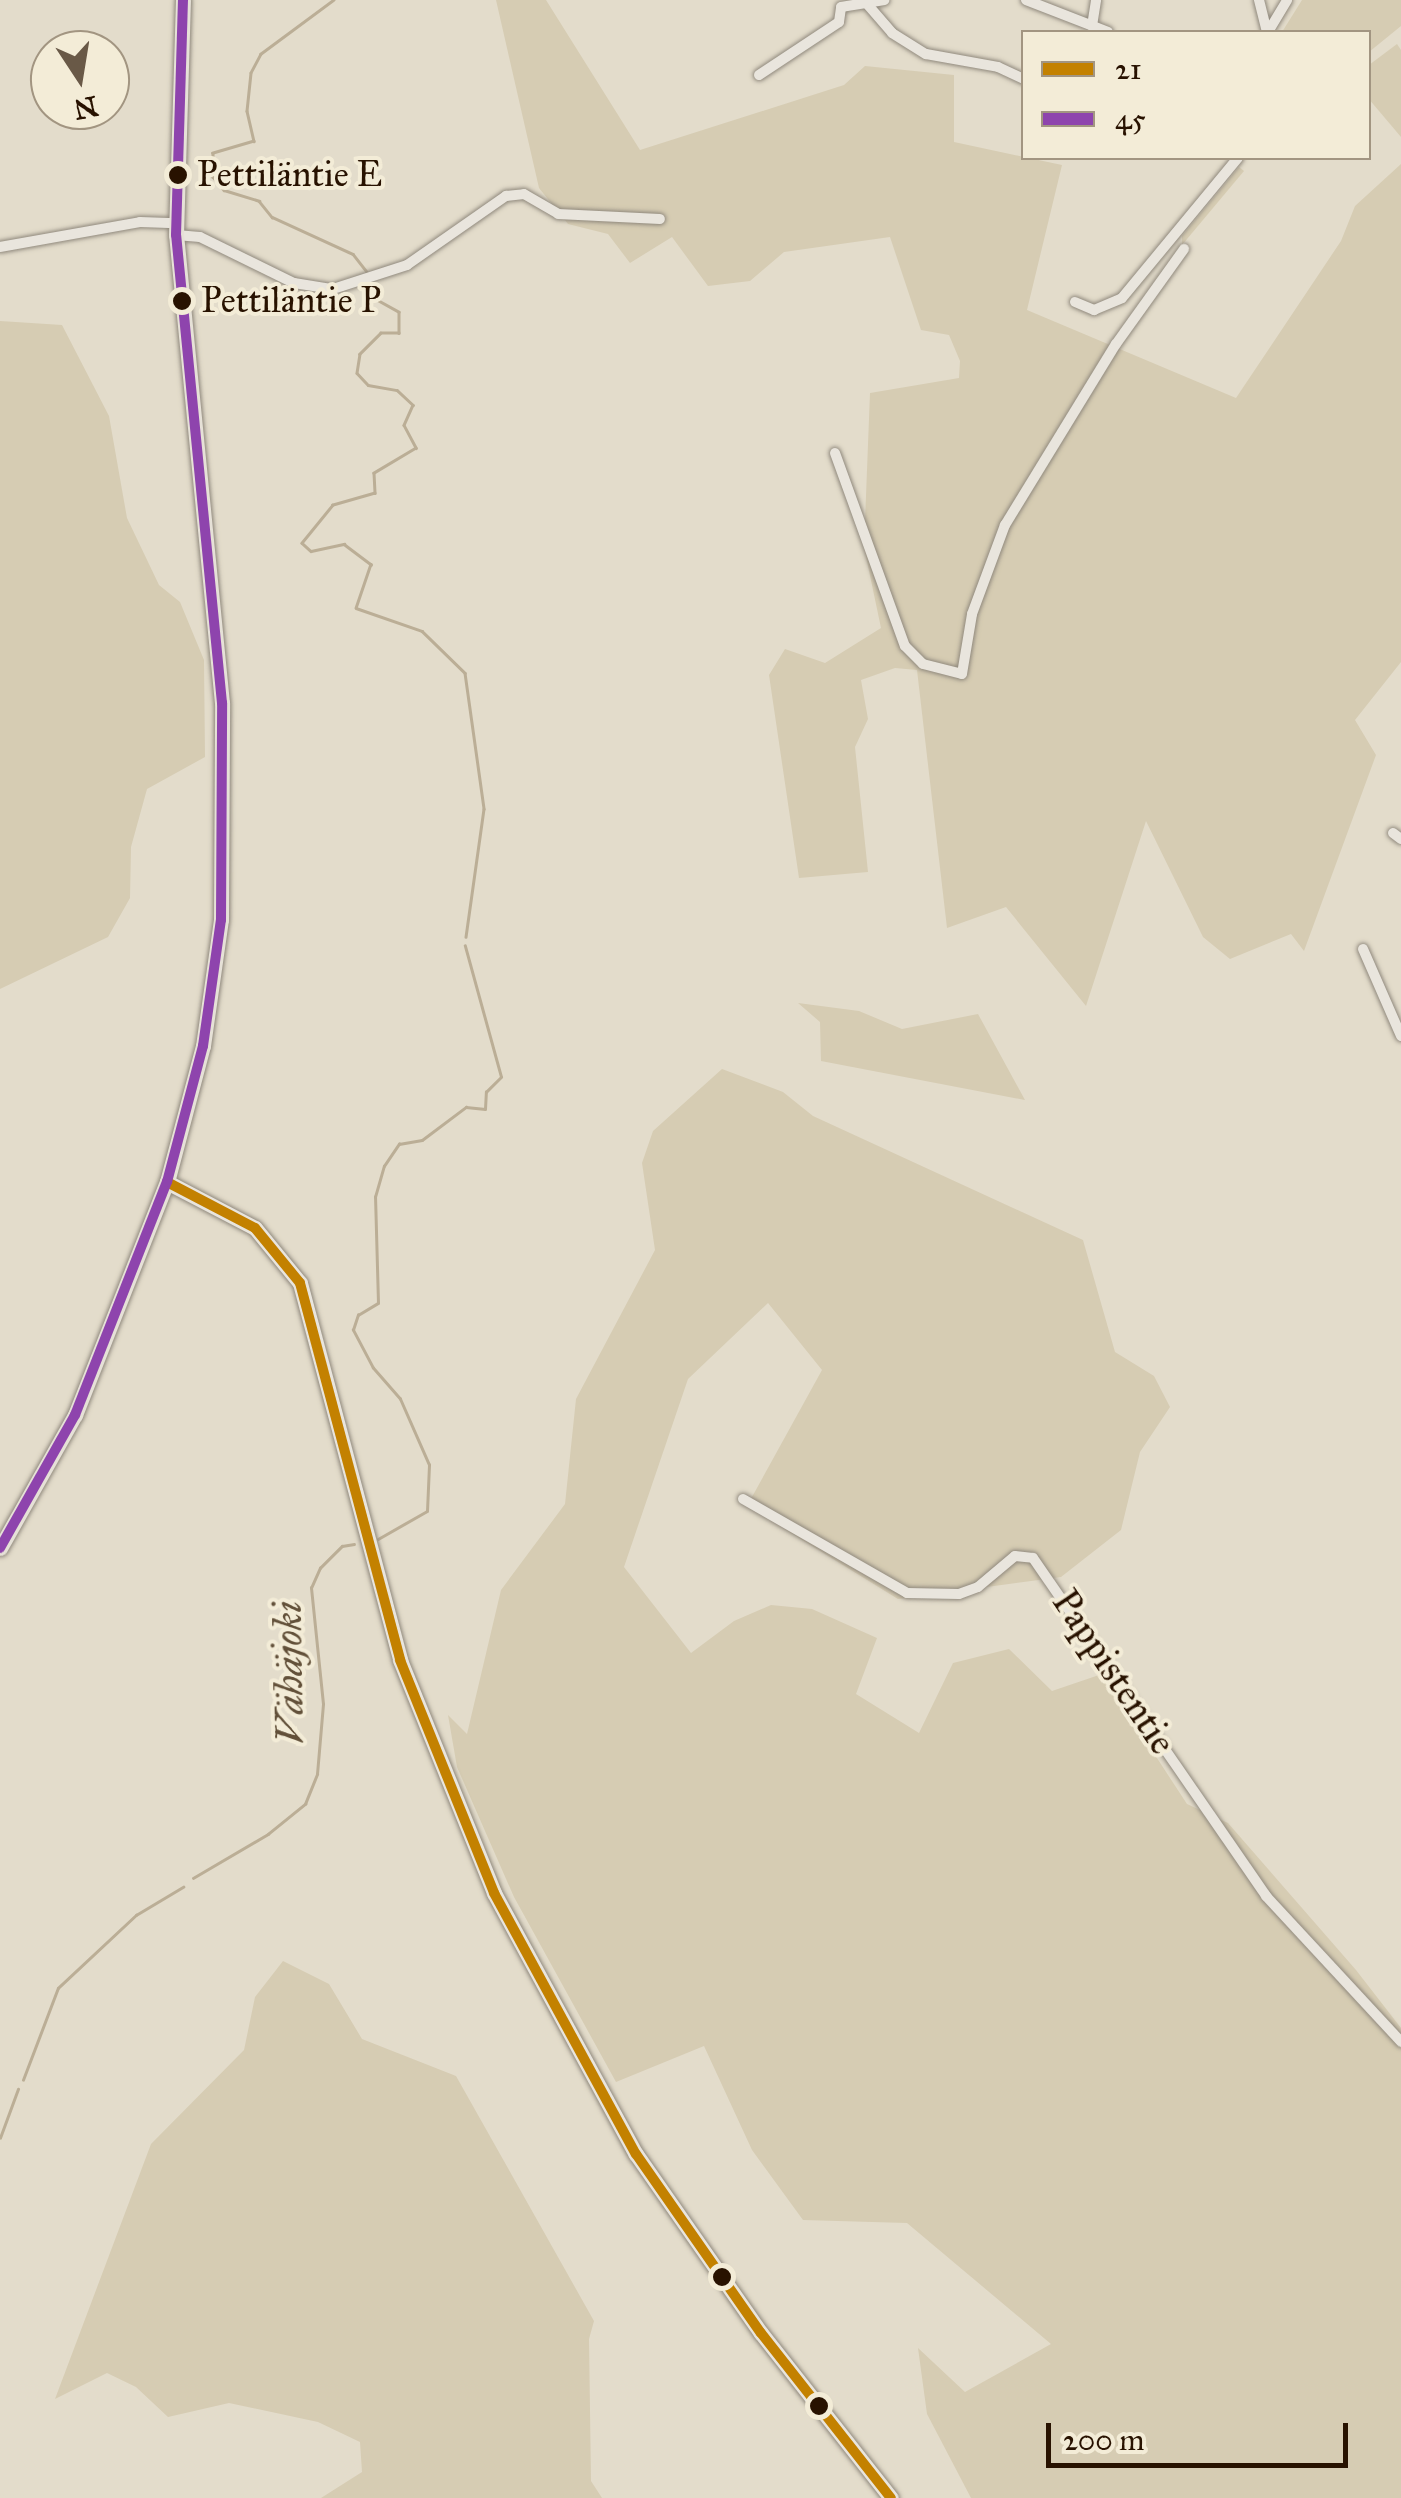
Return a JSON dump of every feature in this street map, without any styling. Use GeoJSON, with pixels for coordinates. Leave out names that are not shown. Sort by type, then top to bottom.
{"type":"FeatureCollection","features":[{"type":"Feature","properties":{"kind":"main road"},"geometry":{"type":"LineString","coordinates":[[0,1548],[76,1416],[167,1182],[203,1046],[220,920],[224,822],[219,665],[176,229],[183,0]]}},
{"type":"Feature","properties":{"kind":"main road"},"geometry":{"type":"LineString","coordinates":[[167,1182],[254,1228],[300,1283],[400,1660],[494,1893],[636,2154],[761,2333],[892,2498]]}},
{"type":"Feature","properties":{"kind":"street"},"geometry":{"type":"LineString","coordinates":[[760,75],[839,22],[842,7],[884,0]]}},
{"type":"Feature","properties":{"kind":"street"},"geometry":{"type":"LineString","coordinates":[[1026,0],[1103,30]]}},
{"type":"Feature","properties":{"kind":"street"},"geometry":{"type":"LineString","coordinates":[[1092,26],[1096,0]]}},
{"type":"Feature","properties":{"kind":"street"},"geometry":{"type":"LineString","coordinates":[[1260,0],[1267,30]]}},
{"type":"Feature","properties":{"kind":"street"},"geometry":{"type":"LineString","coordinates":[[1268,30],[1287,0]]}},
{"type":"Feature","properties":{"kind":"street"},"geometry":{"type":"LineString","coordinates":[[868,5],[892,33],[926,54],[1021,77]]}},
{"type":"Feature","properties":{"kind":"street"},"geometry":{"type":"LineString","coordinates":[[1076,302],[1094,310],[1122,298],[1236,160]]}},
{"type":"Feature","properties":{"kind":"street"},"geometry":{"type":"LineString","coordinates":[[0,247],[140,222],[176,229],[225,247],[294,284],[333,289],[407,265],[506,196],[524,194],[558,214],[660,220]]}},
{"type":"Feature","properties":{"kind":"street"},"geometry":{"type":"LineString","coordinates":[[836,453],[912,656],[962,674],[972,614],[1005,525],[1116,344],[1184,249]]}},
{"type":"Feature","properties":{"kind":"street"},"geometry":{"type":"LineString","coordinates":[[1362,948],[1401,1036]]}},
{"type":"Feature","properties":{"kind":"street","name":"Pappistentie"},"geometry":{"type":"LineString","coordinates":[[743,1499],[907,1593],[960,1594],[978,1588],[1014,1556],[1033,1558],[1266,1896],[1401,2042]]}},
{"type":"Feature","properties":{"kind":"shaded area"},"geometry":{"type":"Polygon","coordinates":[[[496,0],[546,0],[640,150],[844,85],[865,66],[954,75],[954,142],[1021,156],[1021,160],[1062,165],[1027,310],[1236,398],[1341,241],[1355,206],[1401,164],[1401,662],[1355,720],[1376,755],[1304,951],[1291,934],[1230,959],[1203,937],[1146,821],[1086,1006],[1006,907],[947,928],[917,670],[895,668],[861,680],[868,719],[855,747],[868,872],[799,878],[769,675],[785,649],[825,663],[881,628],[864,547],[870,393],[959,378],[960,361],[949,335],[921,330],[890,237],[784,252],[750,281],[708,286],[672,237],[630,263],[608,234],[568,224],[539,188],[496,0]]]}},
{"type":"Feature","properties":{"kind":"shaded area"},"geometry":{"type":"Polygon","coordinates":[[[1302,0],[1401,0],[1401,26],[1371,50],[1371,30],[1283,30],[1302,0]]]}},
{"type":"Feature","properties":{"kind":"shaded area"},"geometry":{"type":"Polygon","coordinates":[[[1397,44],[1401,50],[1401,137],[1371,102],[1371,64],[1397,44]]]}},
{"type":"Feature","properties":{"kind":"shaded area"},"geometry":{"type":"Polygon","coordinates":[[[1239,167],[1244,171],[1182,245],[1182,236],[1239,167]]]}},
{"type":"Feature","properties":{"kind":"shaded area"},"geometry":{"type":"Polygon","coordinates":[[[0,321],[62,325],[109,416],[127,518],[159,585],[180,602],[204,660],[205,757],[147,789],[131,847],[130,898],[108,937],[0,989],[0,321]]]}},
{"type":"Feature","properties":{"kind":"shaded area"},"geometry":{"type":"Polygon","coordinates":[[[798,1003],[859,1011],[902,1029],[978,1014],[1025,1100],[821,1061],[820,1022],[798,1003]]]}},
{"type":"Feature","properties":{"kind":"shaded area"},"geometry":{"type":"Polygon","coordinates":[[[722,1069],[783,1092],[813,1116],[1083,1240],[1115,1352],[1154,1376],[1170,1407],[1140,1452],[1121,1530],[1061,1577],[898,1599],[747,1506],[822,1370],[768,1303],[688,1379],[624,1567],[691,1653],[734,1621],[771,1605],[812,1609],[877,1638],[856,1694],[919,1733],[953,1663],[1009,1649],[1052,1691],[1102,1674],[1187,1804],[1228,1823],[1356,1970],[1401,2028],[1401,2498],[971,2498],[927,2414],[918,2348],[965,2392],[1051,2344],[907,2223],[803,2220],[752,2150],[704,2046],[616,2082],[514,1897],[457,1767],[448,1715],[467,1734],[501,1590],[565,1504],[576,1399],[655,1250],[642,1163],[653,1131],[722,1069]]]}},
{"type":"Feature","properties":{"kind":"shaded area"},"geometry":{"type":"Polygon","coordinates":[[[283,1961],[329,1984],[362,2039],[456,2076],[594,2321],[589,2339],[591,2481],[602,2498],[321,2498],[362,2472],[360,2442],[318,2422],[229,2403],[168,2417],[136,2387],[107,2373],[55,2399],[151,2144],[244,2050],[255,1997],[283,1961]]]}},
{"type":"Feature","properties":{"kind":"waterway","name":"Vähäjoki"},"geometry":{"type":"LineString","coordinates":[[334,0],[261,54],[251,73],[247,111],[254,141],[213,153],[213,177],[224,190],[259,201],[272,217],[353,254],[367,272]]}},
{"type":"Feature","properties":{"kind":"waterway","name":"Vähäjoki"},"geometry":{"type":"LineString","coordinates":[[368,283],[376,299],[399,312],[399,333],[381,333],[360,354],[357,373],[368,385],[397,390],[413,405],[404,425],[416,448],[374,473],[375,493],[333,505],[302,543],[311,551],[344,544],[371,564],[356,608],[422,631],[465,673],[484,809],[466,937]]}},
{"type":"Feature","properties":{"kind":"waterway","name":"Vähäjoki"},"geometry":{"type":"LineString","coordinates":[[378,1539],[427,1511],[429,1465],[400,1399],[373,1368],[353,1330],[358,1315],[378,1303],[375,1197],[384,1166],[399,1144],[422,1140],[466,1107],[485,1109],[486,1092],[501,1077],[465,946]]}},
{"type":"Feature","properties":{"kind":"waterway","name":"Vähäjoki"},"geometry":{"type":"LineString","coordinates":[[193,1878],[268,1834],[305,1804],[317,1774],[323,1704],[311,1588],[320,1568],[342,1546],[354,1544]]}},
{"type":"Feature","properties":{"kind":"waterway","name":"Vähäjoki"},"geometry":{"type":"LineString","coordinates":[[23,2080],[58,1988],[136,1915],[183,1887]]}},
{"type":"Feature","properties":{"kind":"waterway","name":"Vähäjoki"},"geometry":{"type":"LineString","coordinates":[[0,2138],[18,2089]]}},
{"type":"Feature","properties":{"kind":"transit line","name":"45"},"geometry":{"type":"LineString","coordinates":[[0,1548],[75,1415],[167,1182],[203,1046],[221,920],[222,703],[176,235],[183,0]]}},
{"type":"Feature","properties":{"kind":"transit line","name":"21"},"geometry":{"type":"LineString","coordinates":[[167,1182],[255,1228],[300,1283],[400,1660],[494,1893],[636,2154],[761,2333],[891,2498]]}},
{"type":"Feature","properties":{"kind":"place","name":"Pettiläntie E"},"geometry":{"type":"Point","coordinates":[178,175]}},
{"type":"Feature","properties":{"kind":"place","name":"Pettiläntie P"},"geometry":{"type":"Point","coordinates":[182,301]}}]}
